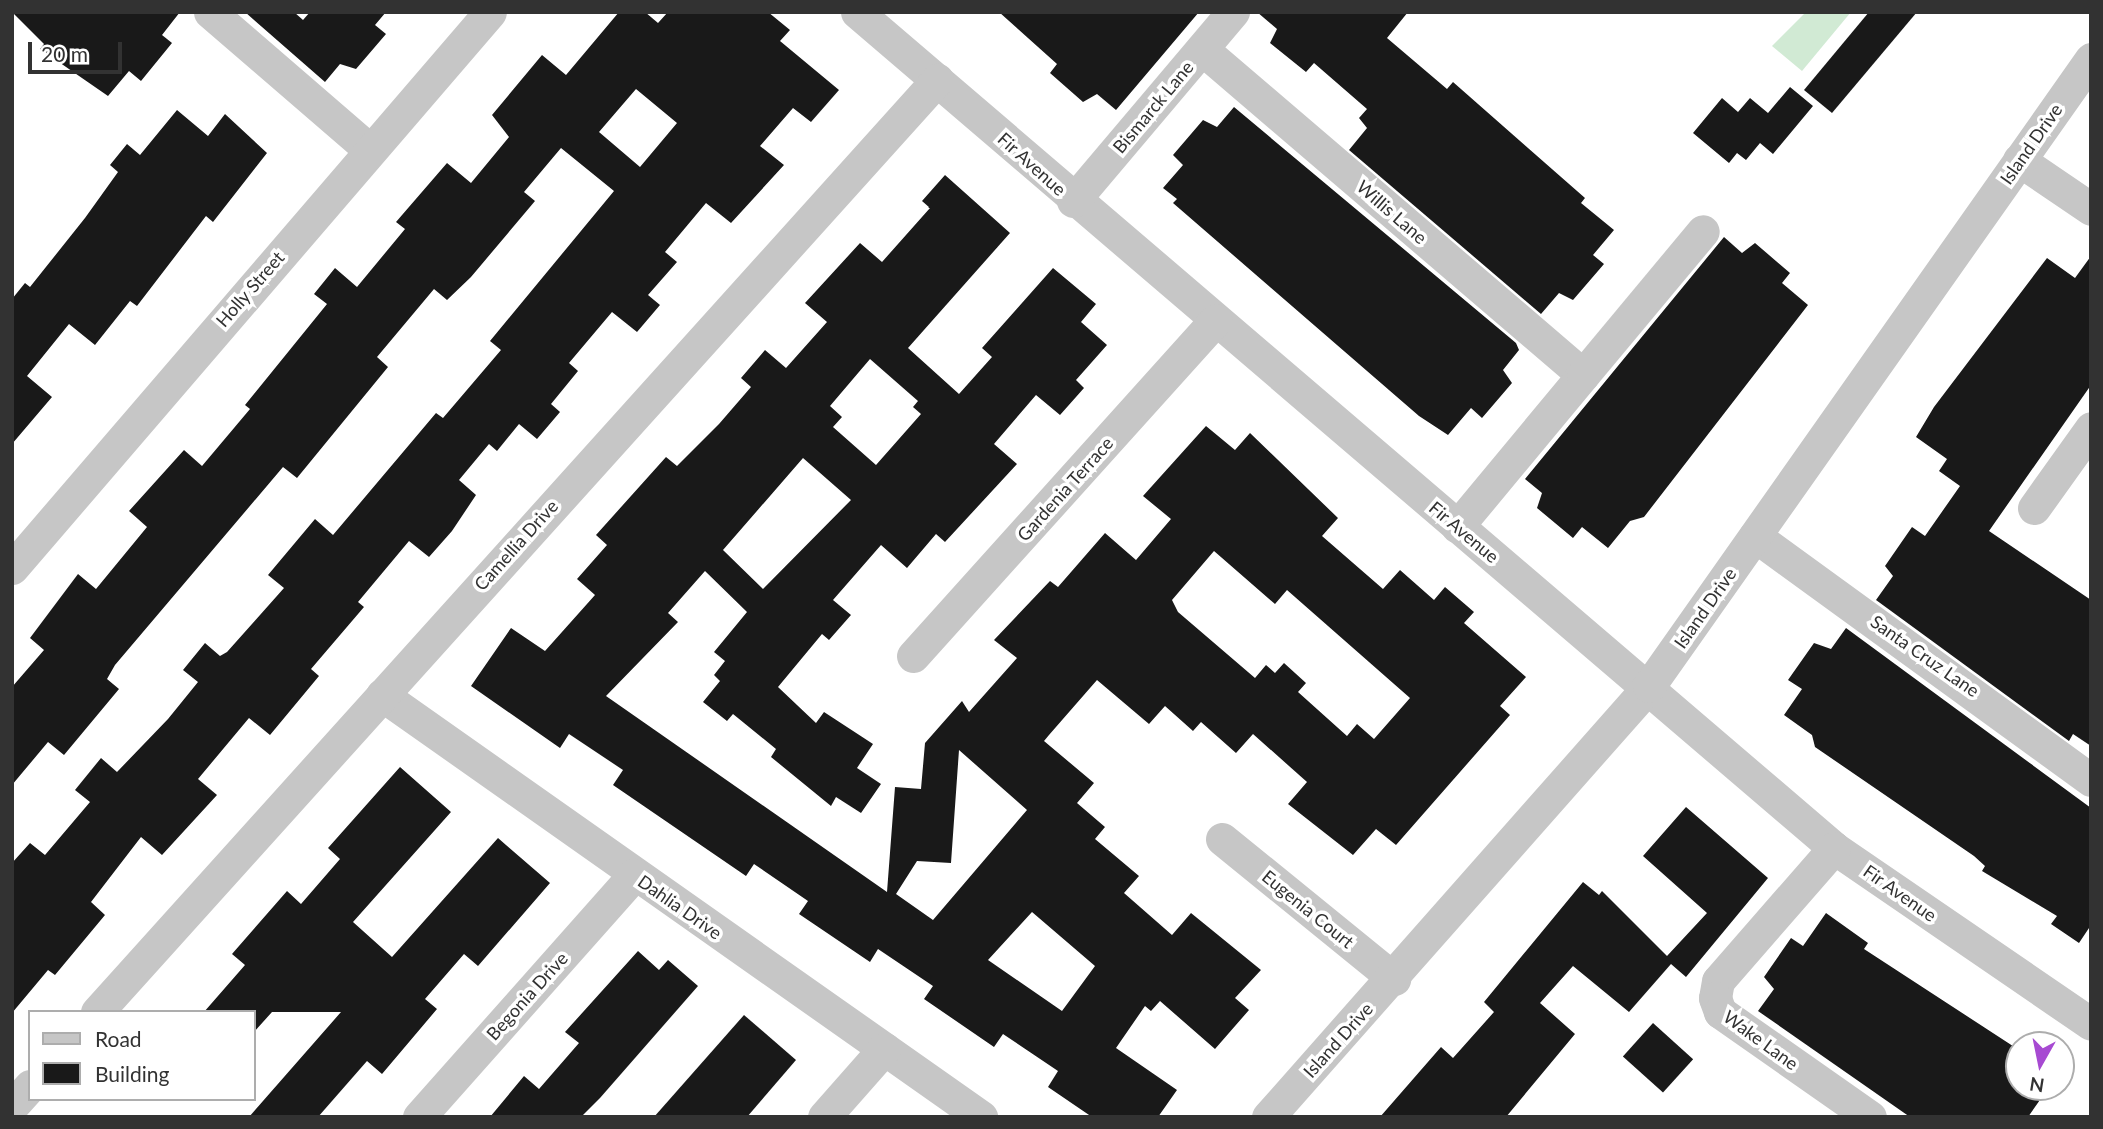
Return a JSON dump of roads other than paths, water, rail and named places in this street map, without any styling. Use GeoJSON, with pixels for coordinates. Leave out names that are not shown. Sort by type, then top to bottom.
{"type":"FeatureCollection","features":[{"type":"Feature","properties":{"kind":"street"},"geometry":{"type":"LineString","coordinates":[[210,12],[370,150]]}},
{"type":"Feature","properties":{"kind":"street","name":"Holly Street"},"geometry":{"type":"LineString","coordinates":[[18,550],[491,12]]}},
{"type":"Feature","properties":{"kind":"street","name":"Fir Avenue"},"geometry":{"type":"LineString","coordinates":[[857,12],[1073,201],[1649,686],[1835,848],[2091,1024]]}},
{"type":"Feature","properties":{"kind":"street","name":"Bismarck Lane"},"geometry":{"type":"LineString","coordinates":[[1073,201],[1233,12]]}},
{"type":"Feature","properties":{"kind":"street","name":"Willis Lane"},"geometry":{"type":"LineString","coordinates":[[1202,49],[1583,375]]}},
{"type":"Feature","properties":{"kind":"street","name":"Island Drive"},"geometry":{"type":"LineString","coordinates":[[1268,1117],[1394,979],[1649,686],[2091,59]]}},
{"type":"Feature","properties":{"kind":"street","name":"Camellia Drive"},"geometry":{"type":"LineString","coordinates":[[99,1010],[937,80]]}},
{"type":"Feature","properties":{"kind":"street"},"geometry":{"type":"LineString","coordinates":[[2019,160],[2091,209]]}},
{"type":"Feature","properties":{"kind":"street"},"geometry":{"type":"LineString","coordinates":[[1457,527],[1703,231]]}},
{"type":"Feature","properties":{"kind":"street","name":"Gardenia Terrace"},"geometry":{"type":"LineString","coordinates":[[913,656],[1216,320]]}},
{"type":"Feature","properties":{"kind":"street"},"geometry":{"type":"LineString","coordinates":[[2034,508],[2091,428]]}},
{"type":"Feature","properties":{"kind":"street","name":"Santa Cruz Lane"},"geometry":{"type":"LineString","coordinates":[[1755,536],[2091,780]]}},
{"type":"Feature","properties":{"kind":"street","name":"Dahlia Drive"},"geometry":{"type":"LineString","coordinates":[[382,695],[981,1117]]}},
{"type":"Feature","properties":{"kind":"street","name":"Eugenia Court"},"geometry":{"type":"LineString","coordinates":[[1222,839],[1394,979]]}},
{"type":"Feature","properties":{"kind":"street","name":"Wake Lane"},"geometry":{"type":"LineString","coordinates":[[1835,848],[1718,981],[1715,998],[1720,1012],[1870,1117]]}},
{"type":"Feature","properties":{"kind":"street","name":"Begonia Drive"},"geometry":{"type":"LineString","coordinates":[[419,1117],[634,875]]}},
{"type":"Feature","properties":{"kind":"street"},"geometry":{"type":"LineString","coordinates":[[824,1117],[884,1049]]}},
{"type":"Feature","properties":{"kind":"street"},"geometry":{"type":"LineString","coordinates":[[12,1106],[28,1088]]}}]}
